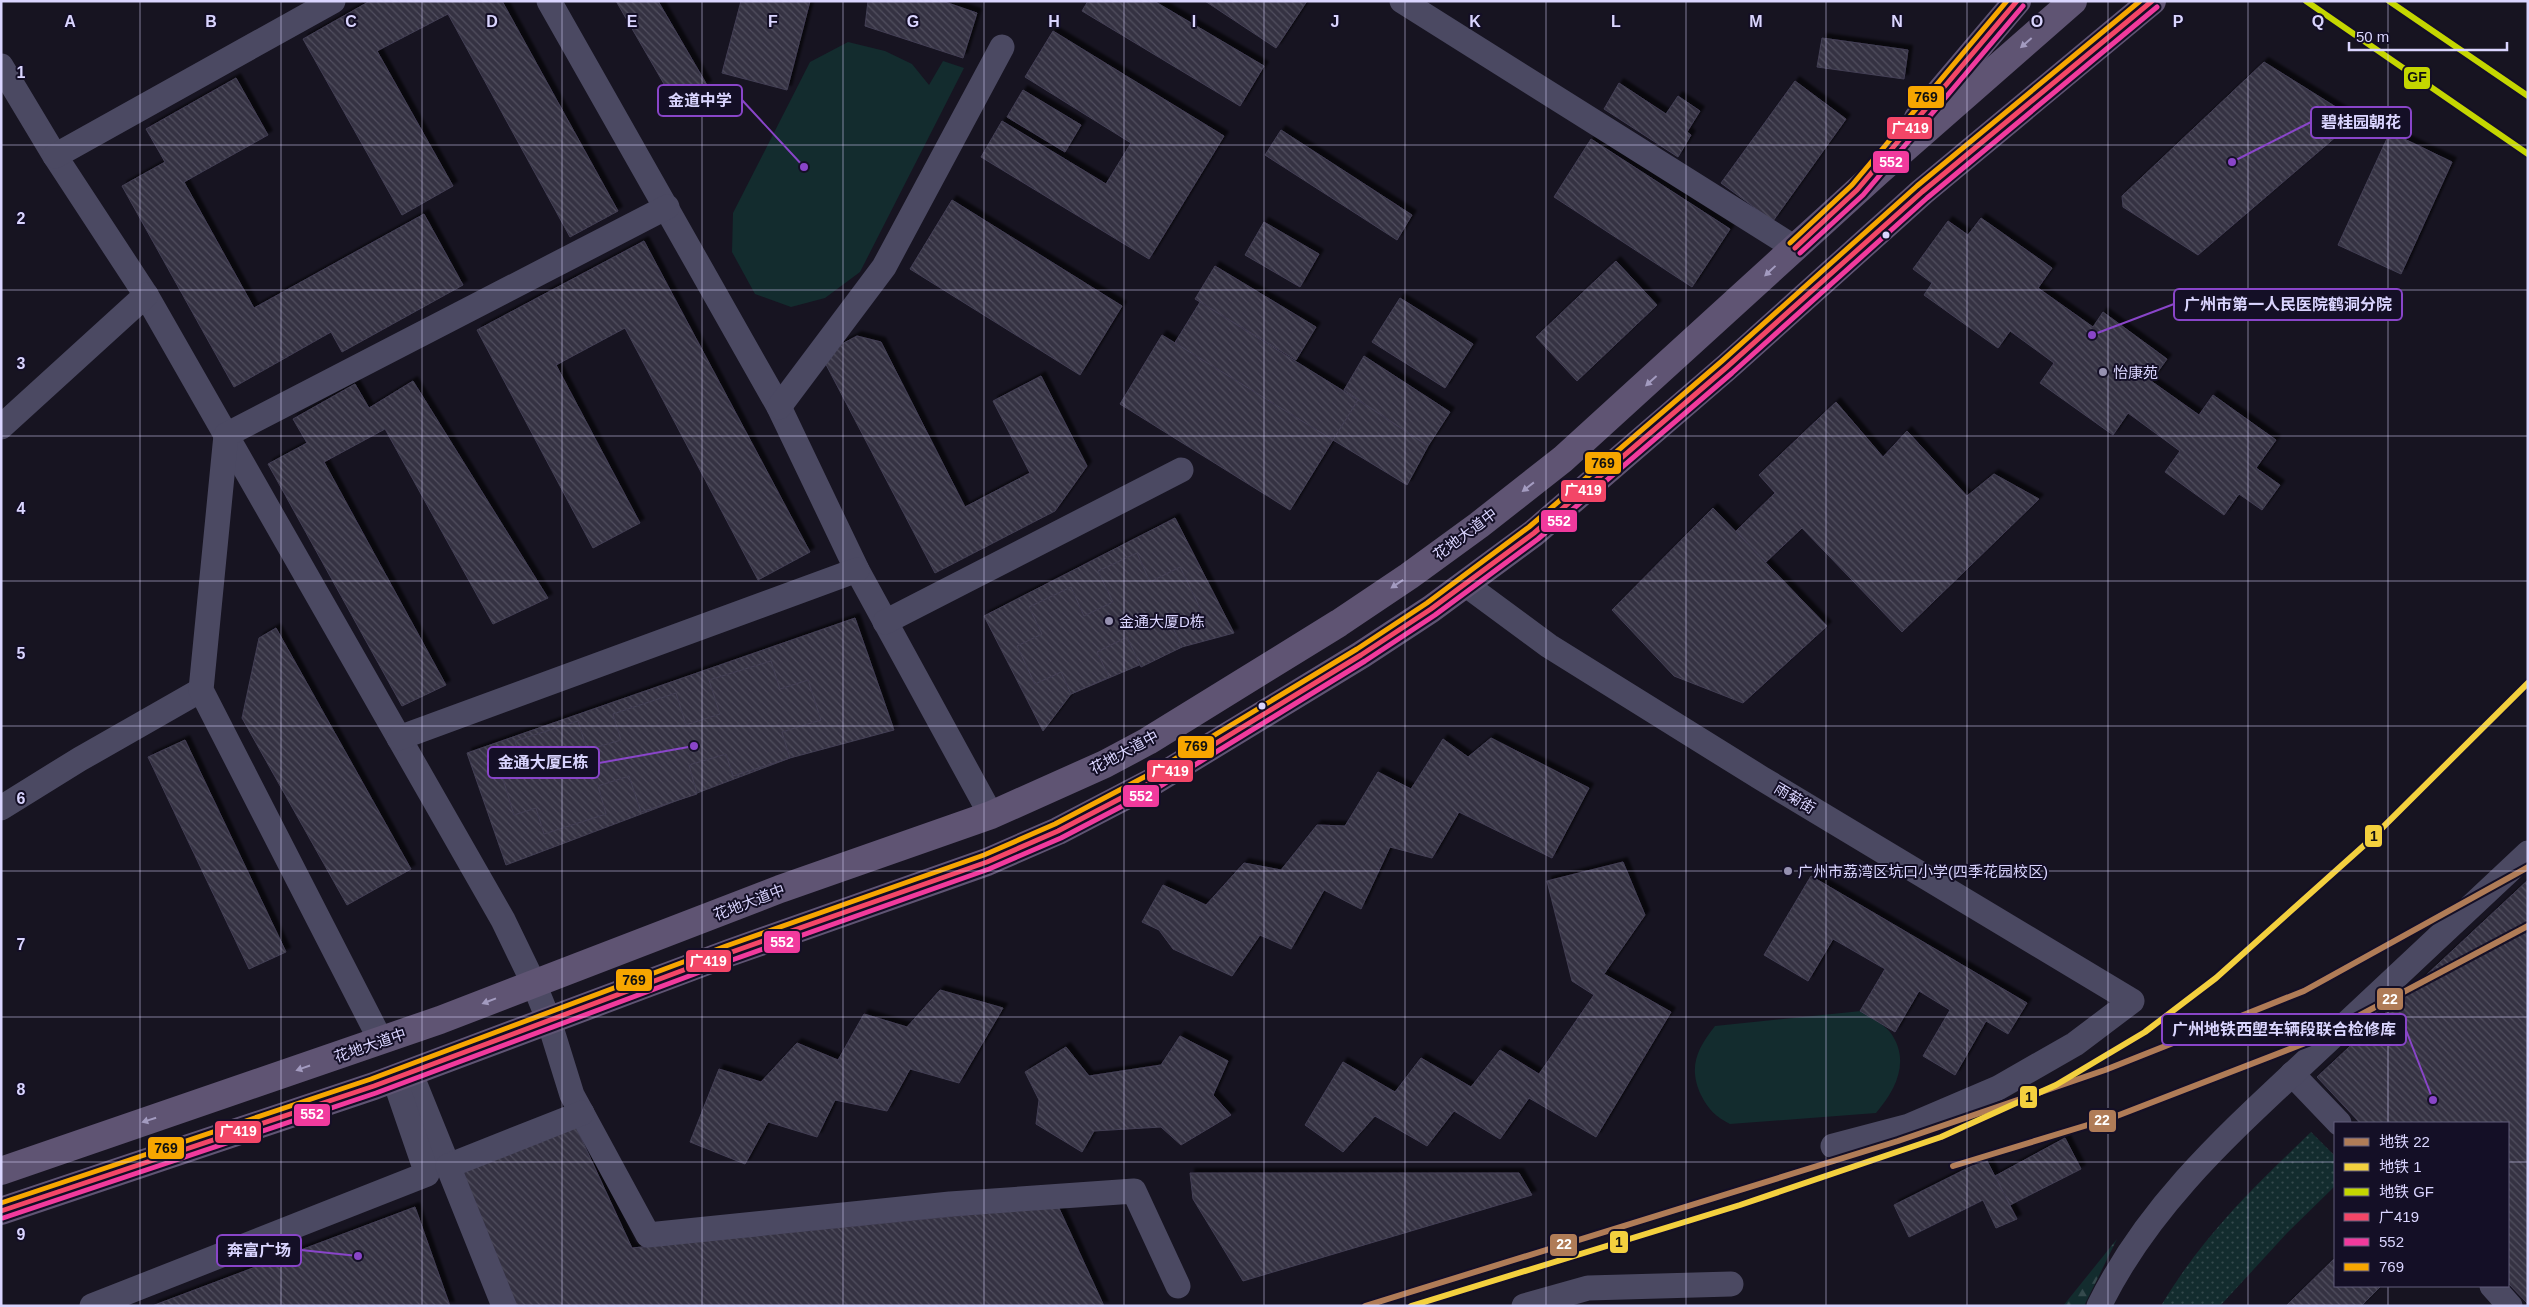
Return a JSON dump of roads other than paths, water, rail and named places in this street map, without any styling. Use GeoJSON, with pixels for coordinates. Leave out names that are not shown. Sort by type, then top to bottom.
{"type":"FeatureCollection","features":[{"type":"Feature","properties":{"kind":"main road"},"geometry":{"type":"LineString","coordinates":[[1858,190],[2017,1]]}},
{"type":"Feature","properties":{"kind":"main road"},"geometry":{"type":"LineString","coordinates":[[5,1210],[402,1075],[729,953],[987,862],[1058,831],[1154,781],[1361,655],[1465,584],[1534,533],[1612,467],[1922,192],[2152,1]]}},
{"type":"Feature","properties":{"kind":"main road","name":"花地大道中"},"geometry":{"type":"LineString","coordinates":[[1,1171],[381,1041],[780,890],[991,815],[1106,764],[1148,741],[1339,623],[1409,576],[1479,525],[1563,459],[1858,190],[2068,6]]}},
{"type":"Feature","properties":{"kind":"street"},"geometry":{"type":"LineString","coordinates":[[55,156],[333,1]]}},
{"type":"Feature","properties":{"kind":"street"},"geometry":{"type":"LineString","coordinates":[[549,1],[779,408],[857,570],[991,815]]}},
{"type":"Feature","properties":{"kind":"street"},"geometry":{"type":"LineString","coordinates":[[1402,1],[1795,248]]}},
{"type":"Feature","properties":{"kind":"street"},"geometry":{"type":"LineString","coordinates":[[779,408],[884,267],[1002,47]]}},
{"type":"Feature","properties":{"kind":"street"},"geometry":{"type":"LineString","coordinates":[[1,66],[55,156],[146,295],[504,920],[549,1020],[572,1095],[648,1235],[950,1204],[1134,1190],[1178,1286]]}},
{"type":"Feature","properties":{"kind":"street"},"geometry":{"type":"LineString","coordinates":[[226,436],[667,207]]}},
{"type":"Feature","properties":{"kind":"street"},"geometry":{"type":"LineString","coordinates":[[1,427],[146,295]]}},
{"type":"Feature","properties":{"kind":"street"},"geometry":{"type":"LineString","coordinates":[[226,436],[201,690],[381,1041]]}},
{"type":"Feature","properties":{"kind":"street"},"geometry":{"type":"LineString","coordinates":[[885,622],[1181,470]]}},
{"type":"Feature","properties":{"kind":"street"},"geometry":{"type":"LineString","coordinates":[[399,738],[857,570]]}},
{"type":"Feature","properties":{"kind":"street","name":"雨菊街"},"geometry":{"type":"LineString","coordinates":[[1465,584],[1549,646],[1745,768],[2132,1001],[2075,1044],[1998,1088],[1909,1126],[1833,1146]]}},
{"type":"Feature","properties":{"kind":"street"},"geometry":{"type":"LineString","coordinates":[[1,808],[80,759],[201,690]]}},
{"type":"Feature","properties":{"kind":"street"},"geometry":{"type":"LineString","coordinates":[[2099,1306],[2131,1249],[2152,1218],[2205,1158],[2528,853]]}},
{"type":"Feature","properties":{"kind":"street"},"geometry":{"type":"LineString","coordinates":[[2292,1074],[2338,1122]]}},
{"type":"Feature","properties":{"kind":"street"},"geometry":{"type":"LineString","coordinates":[[402,1075],[448,1166],[504,1306]]}},
{"type":"Feature","properties":{"kind":"street"},"geometry":{"type":"LineString","coordinates":[[92,1306],[427,1174],[402,1075]]}},
{"type":"Feature","properties":{"kind":"street"},"geometry":{"type":"LineString","coordinates":[[448,1166],[582,1113]]}},
{"type":"Feature","properties":{"kind":"street"},"geometry":{"type":"LineString","coordinates":[[1524,1306],[1588,1288],[1654,1296],[1731,1284]]}},
{"type":"Feature","properties":{"kind":"street"},"geometry":{"type":"LineString","coordinates":[[2493,1287],[2510,1306]]}},
{"type":"Feature","properties":{"kind":"metro line","name":"GF"},"geometry":{"type":"LineString","coordinates":[[2306,1],[2528,154]]}},
{"type":"Feature","properties":{"kind":"metro line","name":"GF"},"geometry":{"type":"LineString","coordinates":[[2389,1],[2528,96]]}},
{"type":"Feature","properties":{"kind":"metro line","name":"1"},"geometry":{"type":"LineString","coordinates":[[1411,1306],[1740,1205],[1941,1137],[2056,1085],[2145,1032],[2216,978],[2369,841],[2528,683]]}},
{"type":"Feature","properties":{"kind":"metro line","name":"22"},"geometry":{"type":"LineString","coordinates":[[1365,1306],[1898,1141],[2105,1070],[2304,991],[2528,867]]}},
{"type":"Feature","properties":{"kind":"metro line","name":"22"},"geometry":{"type":"LineString","coordinates":[[1953,1166],[2114,1117],[2313,1040],[2528,926]]}},
{"type":"Feature","properties":{"kind":"place","name":"碧桂园朝花"},"geometry":{"type":"Point","coordinates":[2232,162]}},
{"type":"Feature","properties":{"kind":"place","name":"金道中学"},"geometry":{"type":"Point","coordinates":[804,167]}},
{"type":"Feature","properties":{"kind":"place","name":"广州市第一人民医院鹤洞分院"},"geometry":{"type":"Point","coordinates":[2092,335]}},
{"type":"Feature","properties":{"kind":"place","name":"怡康苑"},"geometry":{"type":"Point","coordinates":[2103,372]}},
{"type":"Feature","properties":{"kind":"place","name":"金通大厦D栋"},"geometry":{"type":"Point","coordinates":[1109,621]}},
{"type":"Feature","properties":{"kind":"place","name":"金通大厦E栋"},"geometry":{"type":"Point","coordinates":[694,746]}},
{"type":"Feature","properties":{"kind":"place","name":"广州市荔湾区坑口小学(四季花园校区)"},"geometry":{"type":"Point","coordinates":[1788,871]}},
{"type":"Feature","properties":{"kind":"place","name":"广州地铁西塱车辆段联合检修库"},"geometry":{"type":"Point","coordinates":[2433,1100]}},
{"type":"Feature","properties":{"kind":"place","name":"奔富广场"},"geometry":{"type":"Point","coordinates":[358,1256]}}]}
